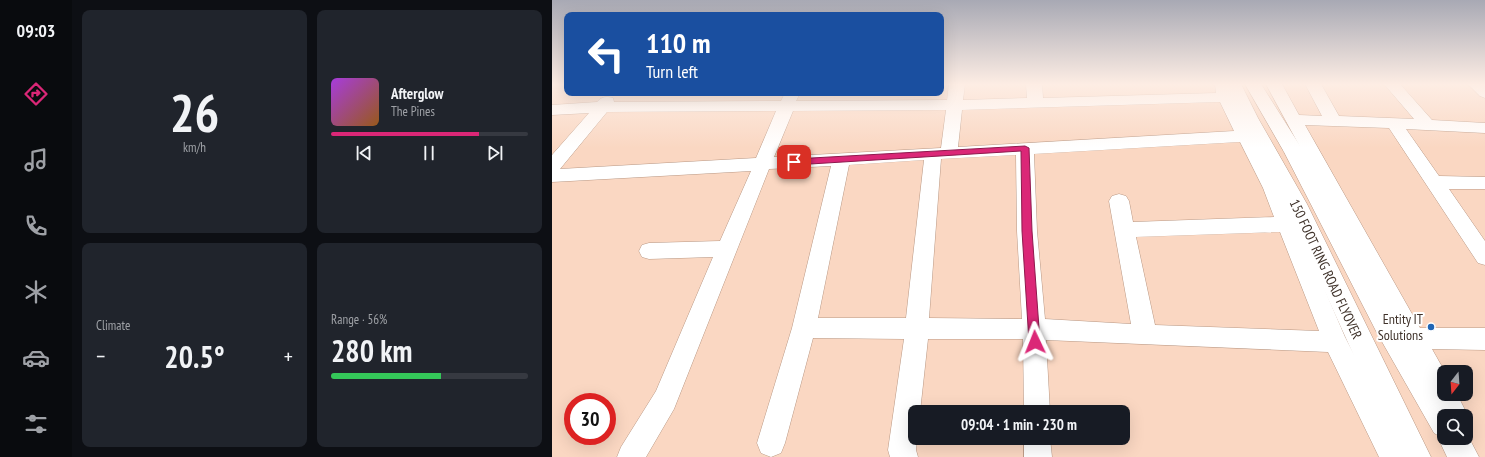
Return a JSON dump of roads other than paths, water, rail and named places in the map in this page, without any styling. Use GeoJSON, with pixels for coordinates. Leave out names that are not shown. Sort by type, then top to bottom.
{"type":"FeatureCollection","features":[{"type":"Feature","properties":{"kind":"highway","name":"150 FOOT RING ROAD FLYOVER"},"geometry":{"type":"LineString","coordinates":[[1240,105],[1249,118],[1296,204],[1390,405],[1416,457]]}},
{"type":"Feature","properties":{"kind":"highway","name":"150 FOOT RING ROAD FLYOVER"},"geometry":{"type":"LineString","coordinates":[[1266,105],[1294,152],[1386,324],[1441,409]]}},
{"type":"Feature","properties":{"kind":"highway"},"geometry":{"type":"LineString","coordinates":[[1457,445],[1464,457]]}},
{"type":"Feature","properties":{"kind":"street"},"geometry":{"type":"LineString","coordinates":[[552,110],[624,105]]}},
{"type":"Feature","properties":{"kind":"street"},"geometry":{"type":"LineString","coordinates":[[631,457],[665,400],[787,105]]}},
{"type":"Feature","properties":{"kind":"street"},"geometry":{"type":"LineString","coordinates":[[904,457],[902,450],[941,153],[955,105]]}},
{"type":"Feature","properties":{"kind":"street"},"geometry":{"type":"LineString","coordinates":[[1233,105],[1245,136],[1272,188],[1335,342],[1393,457]]}},
{"type":"Feature","properties":{"kind":"street"},"geometry":{"type":"LineString","coordinates":[[1285,105],[1414,338],[1442,409]]}},
{"type":"Feature","properties":{"kind":"street"},"geometry":{"type":"LineString","coordinates":[[1325,105],[1333,121]]}},
{"type":"Feature","properties":{"kind":"street"},"geometry":{"type":"LineString","coordinates":[[1411,105],[1427,124]]}},
{"type":"Feature","properties":{"kind":"street"},"geometry":{"type":"LineString","coordinates":[[552,167],[602,107]]}},
{"type":"Feature","properties":{"kind":"street"},"geometry":{"type":"LineString","coordinates":[[1293,120],[1427,124],[1485,128]]}},
{"type":"Feature","properties":{"kind":"street"},"geometry":{"type":"LineString","coordinates":[[1394,123],[1485,257]]}},
{"type":"Feature","properties":{"kind":"street"},"geometry":{"type":"LineString","coordinates":[[552,176],[1245,136]]}},
{"type":"Feature","properties":{"kind":"street"},"geometry":{"type":"LineString","coordinates":[[1025,148],[1027,231],[1034,329],[1037,405]]}},
{"type":"Feature","properties":{"kind":"street"},"geometry":{"type":"LineString","coordinates":[[771,444],[804,328],[841,159]]}},
{"type":"Feature","properties":{"kind":"street"},"geometry":{"type":"LineString","coordinates":[[1434,182],[1485,183]]}},
{"type":"Feature","properties":{"kind":"street"},"geometry":{"type":"LineString","coordinates":[[1120,201],[1145,335]]}},
{"type":"Feature","properties":{"kind":"street"},"geometry":{"type":"LineString","coordinates":[[1125,230],[1287,224]]}},
{"type":"Feature","properties":{"kind":"street"},"geometry":{"type":"LineString","coordinates":[[649,251],[728,250]]}},
{"type":"Feature","properties":{"kind":"street"},"geometry":{"type":"LineString","coordinates":[[804,328],[1034,329],[1145,335],[1335,342]]}},
{"type":"Feature","properties":{"kind":"street"},"geometry":{"type":"LineString","coordinates":[[1414,338],[1485,339]]}},
{"type":"Feature","properties":{"kind":"street"},"geometry":{"type":"LineString","coordinates":[[1038,445],[1038,457]]}},
{"type":"Feature","properties":{"kind":"street"},"geometry":{"type":"LineString","coordinates":[[1470,445],[1475,457]]}},
{"type":"Feature","properties":{"kind":"place","name":"Entity IT Solutions"},"geometry":{"type":"Point","coordinates":[1431,327]}}]}
